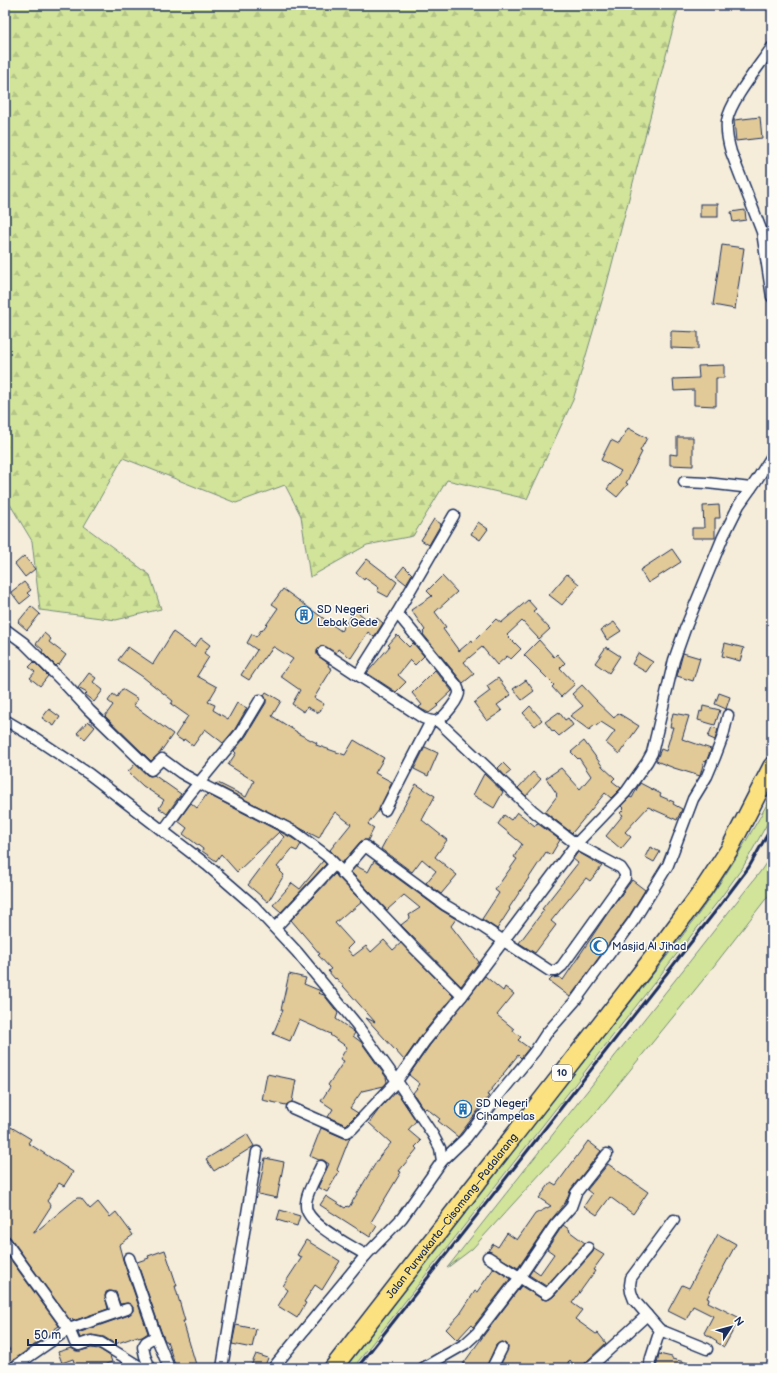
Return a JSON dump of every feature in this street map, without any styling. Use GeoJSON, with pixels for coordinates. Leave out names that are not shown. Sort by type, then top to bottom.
{"type":"FeatureCollection","features":[{"type":"Feature","properties":{"kind":"highway","name":"Jalan Purwakarta–Cisomang–Padalarang"},"geometry":{"type":"LineString","coordinates":[[333,1368],[681,921],[717,871],[730,850],[772,766]]}},
{"type":"Feature","properties":{"kind":"street"},"geometry":{"type":"LineString","coordinates":[[772,47],[731,107],[727,121],[727,139],[762,232],[772,297]]}},
{"type":"Feature","properties":{"kind":"street"},"geometry":{"type":"LineString","coordinates":[[292,1108],[346,1132],[352,1129],[398,1081],[424,1042],[462,996],[576,844],[626,792],[652,753],[674,660],[685,629],[723,537],[739,505],[772,456]]}},
{"type":"Feature","properties":{"kind":"street"},"geometry":{"type":"LineString","coordinates":[[684,482],[751,488]]}},
{"type":"Feature","properties":{"kind":"street"},"geometry":{"type":"LineString","coordinates":[[358,675],[397,613],[454,515]]}},
{"type":"Feature","properties":{"kind":"street"},"geometry":{"type":"LineString","coordinates":[[385,810],[434,721],[445,715],[458,697],[459,692],[457,686],[397,613]]}},
{"type":"Feature","properties":{"kind":"street"},"geometry":{"type":"LineString","coordinates":[[5,629],[24,643],[89,710],[151,770],[162,759],[181,773],[199,783],[295,832],[327,856],[413,947],[462,996]]}},
{"type":"Feature","properties":{"kind":"street"},"geometry":{"type":"LineString","coordinates":[[323,652],[423,718],[434,721],[532,810],[576,844],[621,868],[625,874],[625,878],[562,966],[556,971],[550,971],[445,905],[365,846],[342,873]]}},
{"type":"Feature","properties":{"kind":"street"},"geometry":{"type":"LineString","coordinates":[[163,831],[199,783],[240,733],[260,700]]}},
{"type":"Feature","properties":{"kind":"street"},"geometry":{"type":"LineString","coordinates":[[273,1368],[366,1255],[402,1218],[442,1161],[466,1138],[535,1051],[546,1034],[575,1001],[634,920],[668,865],[693,799],[707,776],[715,757],[723,736],[728,715]]}},
{"type":"Feature","properties":{"kind":"street"},"geometry":{"type":"LineString","coordinates":[[5,720],[89,774],[163,831],[207,865],[247,900],[275,928],[297,952],[357,1025],[398,1081],[433,1135],[440,1148],[442,1161]]}},
{"type":"Feature","properties":{"kind":"street"},"geometry":{"type":"LineString","coordinates":[[275,928],[334,865]]}},
{"type":"Feature","properties":{"kind":"street"},"geometry":{"type":"LineString","coordinates":[[222,1368],[257,1152]]}},
{"type":"Feature","properties":{"kind":"street"},"geometry":{"type":"LineString","coordinates":[[423,1368],[465,1344],[477,1333],[520,1277],[555,1225],[571,1207],[576,1193],[607,1154]]}},
{"type":"Feature","properties":{"kind":"street"},"geometry":{"type":"LineString","coordinates":[[321,1166],[307,1198],[305,1205],[307,1214],[317,1225],[366,1255]]}},
{"type":"Feature","properties":{"kind":"street"},"geometry":{"type":"LineString","coordinates":[[674,1220],[631,1278],[631,1292],[634,1300],[660,1330],[707,1349]]}},
{"type":"Feature","properties":{"kind":"street"},"geometry":{"type":"LineString","coordinates":[[5,1241],[69,1329],[76,1344],[92,1341],[102,1343],[142,1368]]}},
{"type":"Feature","properties":{"kind":"street"},"geometry":{"type":"LineString","coordinates":[[488,1257],[545,1294],[548,1293],[588,1248]]}},
{"type":"Feature","properties":{"kind":"street"},"geometry":{"type":"LineString","coordinates":[[129,1258],[156,1336],[169,1368]]}},
{"type":"Feature","properties":{"kind":"street"},"geometry":{"type":"LineString","coordinates":[[111,1297],[116,1312]]}},
{"type":"Feature","properties":{"kind":"street"},"geometry":{"type":"LineString","coordinates":[[17,1365],[69,1329],[127,1309]]}},
{"type":"Feature","properties":{"kind":"street"},"geometry":{"type":"LineString","coordinates":[[589,1368],[647,1315]]}},
{"type":"Feature","properties":{"kind":"street"},"geometry":{"type":"LineString","coordinates":[[649,1368],[660,1330]]}},
{"type":"Feature","properties":{"kind":"street"},"geometry":{"type":"LineString","coordinates":[[150,1368],[143,1347],[146,1342],[156,1336]]}},
{"type":"Feature","properties":{"kind":"street"},"geometry":{"type":"LineString","coordinates":[[492,1368],[502,1348]]}},
{"type":"Feature","properties":{"kind":"green space"},"geometry":{"type":"Polygon","coordinates":[[[5,5],[679,5],[606,287],[573,400],[527,499],[447,480],[413,536],[367,545],[310,577],[301,516],[285,485],[236,503],[123,458],[84,526],[150,575],[161,609],[116,620],[40,610],[32,541],[5,496],[5,5]]]}},
{"type":"Feature","properties":{"kind":"green space"},"geometry":{"type":"Polygon","coordinates":[[[772,793],[772,815],[743,867],[719,900],[353,1368],[345,1368],[694,921],[730,868],[760,817],[772,793]]]}},
{"type":"Feature","properties":{"kind":"green space"},"geometry":{"type":"Polygon","coordinates":[[[772,854],[772,891],[703,980],[592,1117],[472,1249],[447,1268],[760,872],[772,854]]]}},
{"type":"Feature","properties":{"kind":"building"},"geometry":{"type":"Polygon","coordinates":[[[760,117],[762,138],[736,141],[734,120],[760,117]]]}},
{"type":"Feature","properties":{"kind":"building"},"geometry":{"type":"Polygon","coordinates":[[[700,204],[718,204],[718,217],[700,217],[700,204]]]}},
{"type":"Feature","properties":{"kind":"building"},"geometry":{"type":"Polygon","coordinates":[[[745,210],[746,220],[733,222],[731,212],[745,210]]]}},
{"type":"Feature","properties":{"kind":"building"},"geometry":{"type":"Polygon","coordinates":[[[722,245],[744,248],[735,309],[713,305],[722,245]]]}},
{"type":"Feature","properties":{"kind":"building"},"geometry":{"type":"Polygon","coordinates":[[[671,331],[698,332],[698,349],[671,348],[671,331]]]}},
{"type":"Feature","properties":{"kind":"building"},"geometry":{"type":"Polygon","coordinates":[[[724,365],[724,378],[716,378],[716,406],[694,405],[694,390],[674,391],[673,379],[699,378],[698,366],[724,365]]]}},
{"type":"Feature","properties":{"kind":"building"},"geometry":{"type":"Polygon","coordinates":[[[628,428],[647,438],[640,451],[642,452],[626,483],[628,484],[617,497],[607,489],[621,471],[601,460],[611,440],[619,444],[628,428]]]}},
{"type":"Feature","properties":{"kind":"building"},"geometry":{"type":"Polygon","coordinates":[[[677,437],[693,437],[693,466],[670,465],[670,454],[677,455],[677,437]]]}},
{"type":"Feature","properties":{"kind":"building"},"geometry":{"type":"Polygon","coordinates":[[[719,505],[720,518],[715,518],[715,538],[692,538],[692,528],[704,528],[703,506],[719,505]]]}},
{"type":"Feature","properties":{"kind":"building"},"geometry":{"type":"Polygon","coordinates":[[[434,519],[441,524],[429,545],[421,540],[434,519]]]}},
{"type":"Feature","properties":{"kind":"building"},"geometry":{"type":"Polygon","coordinates":[[[478,522],[488,529],[480,540],[471,534],[478,522]]]}},
{"type":"Feature","properties":{"kind":"building"},"geometry":{"type":"Polygon","coordinates":[[[672,549],[681,562],[648,583],[640,570],[672,549]]]}},
{"type":"Feature","properties":{"kind":"building"},"geometry":{"type":"Polygon","coordinates":[[[24,556],[35,569],[25,577],[15,564],[24,556]]]}},
{"type":"Feature","properties":{"kind":"building"},"geometry":{"type":"Polygon","coordinates":[[[367,559],[397,582],[388,597],[377,591],[379,588],[365,578],[364,580],[356,573],[367,559]]]}},
{"type":"Feature","properties":{"kind":"building"},"geometry":{"type":"Polygon","coordinates":[[[404,566],[412,574],[406,584],[396,576],[404,566]]]}},
{"type":"Feature","properties":{"kind":"building"},"geometry":{"type":"Polygon","coordinates":[[[567,574],[579,584],[562,605],[549,595],[567,574]]]}},
{"type":"Feature","properties":{"kind":"building"},"geometry":{"type":"Polygon","coordinates":[[[442,576],[457,592],[435,612],[446,627],[443,629],[459,651],[472,640],[473,642],[496,619],[501,623],[528,600],[536,609],[533,611],[550,629],[539,639],[522,621],[507,635],[521,649],[511,659],[507,656],[497,665],[482,647],[464,662],[474,674],[463,683],[423,634],[425,630],[411,610],[432,596],[427,591],[442,576]]]}},
{"type":"Feature","properties":{"kind":"building"},"geometry":{"type":"Polygon","coordinates":[[[24,582],[31,590],[27,593],[30,596],[20,604],[11,592],[24,582]]]}},
{"type":"Feature","properties":{"kind":"building"},"geometry":{"type":"Polygon","coordinates":[[[283,589],[341,631],[355,610],[373,624],[377,618],[383,623],[374,637],[368,632],[351,658],[338,649],[336,653],[324,646],[318,648],[317,655],[329,664],[328,666],[332,669],[314,698],[324,704],[319,713],[307,707],[304,712],[292,704],[300,690],[280,676],[293,659],[274,647],[267,656],[266,655],[249,680],[241,675],[257,650],[247,643],[252,634],[256,637],[261,630],[262,631],[278,608],[272,604],[283,589]]]}},
{"type":"Feature","properties":{"kind":"building"},"geometry":{"type":"Polygon","coordinates":[[[31,606],[40,614],[27,630],[18,622],[31,606]]]}},
{"type":"Feature","properties":{"kind":"building"},"geometry":{"type":"Polygon","coordinates":[[[614,622],[621,631],[607,640],[601,630],[614,622]]]}},
{"type":"Feature","properties":{"kind":"building"},"geometry":{"type":"Polygon","coordinates":[[[173,632],[194,647],[201,638],[210,645],[204,653],[209,657],[197,676],[217,687],[208,702],[215,705],[213,710],[228,719],[237,703],[247,708],[235,729],[223,743],[205,729],[193,746],[184,739],[183,741],[175,736],[188,716],[171,704],[173,701],[143,677],[118,660],[128,647],[153,664],[173,632]]]}},
{"type":"Feature","properties":{"kind":"building"},"geometry":{"type":"Polygon","coordinates":[[[44,633],[51,639],[49,642],[66,655],[59,665],[58,664],[56,666],[36,644],[44,633]]]}},
{"type":"Feature","properties":{"kind":"building"},"geometry":{"type":"Polygon","coordinates":[[[397,635],[409,647],[413,643],[424,656],[415,665],[410,660],[398,675],[406,682],[396,692],[367,673],[390,646],[388,645],[397,635]]]}},
{"type":"Feature","properties":{"kind":"building"},"geometry":{"type":"Polygon","coordinates":[[[539,640],[554,657],[557,654],[565,663],[560,668],[575,684],[561,697],[552,687],[554,685],[524,655],[539,640]]]}},
{"type":"Feature","properties":{"kind":"building"},"geometry":{"type":"Polygon","coordinates":[[[725,643],[744,648],[740,661],[722,656],[725,643]]]}},
{"type":"Feature","properties":{"kind":"building"},"geometry":{"type":"Polygon","coordinates":[[[606,647],[620,656],[609,673],[595,663],[606,647]]]}},
{"type":"Feature","properties":{"kind":"building"},"geometry":{"type":"Polygon","coordinates":[[[638,653],[653,662],[646,672],[632,664],[638,653]]]}},
{"type":"Feature","properties":{"kind":"building"},"geometry":{"type":"Polygon","coordinates":[[[683,653],[700,658],[693,681],[677,676],[683,653]]]}},
{"type":"Feature","properties":{"kind":"building"},"geometry":{"type":"Polygon","coordinates":[[[34,662],[48,676],[40,686],[30,678],[35,672],[29,667],[34,662]]]}},
{"type":"Feature","properties":{"kind":"building"},"geometry":{"type":"Polygon","coordinates":[[[435,670],[452,691],[429,713],[419,707],[422,705],[412,693],[435,670]]]}},
{"type":"Feature","properties":{"kind":"building"},"geometry":{"type":"Polygon","coordinates":[[[89,673],[96,678],[93,682],[103,690],[94,702],[85,695],[87,693],[78,688],[89,673]]]}},
{"type":"Feature","properties":{"kind":"building"},"geometry":{"type":"Polygon","coordinates":[[[498,678],[511,695],[497,705],[502,711],[487,721],[474,703],[490,691],[487,686],[498,678]]]}},
{"type":"Feature","properties":{"kind":"building"},"geometry":{"type":"Polygon","coordinates":[[[526,680],[534,691],[522,700],[513,689],[526,680]]]}},
{"type":"Feature","properties":{"kind":"building"},"geometry":{"type":"Polygon","coordinates":[[[582,685],[614,718],[618,713],[639,726],[619,754],[606,743],[615,731],[601,722],[589,730],[570,716],[583,706],[572,694],[582,685]]]}},
{"type":"Feature","properties":{"kind":"building"},"geometry":{"type":"Polygon","coordinates":[[[122,689],[138,699],[133,705],[173,734],[159,754],[151,761],[105,716],[113,705],[108,701],[113,694],[117,697],[122,689]]]}},
{"type":"Feature","properties":{"kind":"building"},"geometry":{"type":"Polygon","coordinates":[[[266,692],[281,701],[272,716],[297,733],[317,743],[316,745],[345,755],[354,740],[384,758],[375,773],[392,782],[379,810],[368,824],[374,828],[368,840],[363,840],[360,842],[342,863],[330,850],[351,824],[335,812],[319,838],[215,784],[218,783],[246,797],[254,781],[228,765],[236,753],[234,751],[246,736],[266,703],[264,695],[266,692]]]}},
{"type":"Feature","properties":{"kind":"building"},"geometry":{"type":"Polygon","coordinates":[[[719,693],[730,697],[726,709],[715,704],[719,693]]]}},
{"type":"Feature","properties":{"kind":"building"},"geometry":{"type":"Polygon","coordinates":[[[530,706],[542,720],[535,726],[523,713],[530,706]]]}},
{"type":"Feature","properties":{"kind":"building"},"geometry":{"type":"Polygon","coordinates":[[[703,706],[720,710],[715,725],[698,720],[703,706]]]}},
{"type":"Feature","properties":{"kind":"building"},"geometry":{"type":"Polygon","coordinates":[[[49,709],[60,717],[54,726],[42,718],[49,709]]]}},
{"type":"Feature","properties":{"kind":"building"},"geometry":{"type":"Polygon","coordinates":[[[559,712],[565,720],[568,718],[573,725],[559,736],[554,731],[553,732],[545,722],[559,712]]]}},
{"type":"Feature","properties":{"kind":"building"},"geometry":{"type":"Polygon","coordinates":[[[673,713],[689,716],[682,739],[711,749],[706,762],[704,761],[700,776],[656,761],[661,749],[666,751],[673,727],[670,727],[673,713]]]}},
{"type":"Feature","properties":{"kind":"building"},"geometry":{"type":"Polygon","coordinates":[[[88,721],[95,727],[85,739],[77,733],[88,721]]]}},
{"type":"Feature","properties":{"kind":"building"},"geometry":{"type":"Polygon","coordinates":[[[712,727],[718,729],[715,740],[708,737],[712,727]]]}},
{"type":"Feature","properties":{"kind":"building"},"geometry":{"type":"Polygon","coordinates":[[[584,741],[603,767],[615,778],[612,781],[621,788],[611,798],[605,793],[572,833],[545,812],[557,796],[546,778],[561,768],[580,789],[591,776],[579,758],[578,759],[571,752],[584,741]]]}},
{"type":"Feature","properties":{"kind":"building"},"geometry":{"type":"Polygon","coordinates":[[[425,747],[438,753],[428,776],[414,769],[425,747]]]}},
{"type":"Feature","properties":{"kind":"building"},"geometry":{"type":"Polygon","coordinates":[[[503,763],[511,771],[505,776],[498,768],[503,763]]]}},
{"type":"Feature","properties":{"kind":"building"},"geometry":{"type":"Polygon","coordinates":[[[135,764],[147,775],[154,775],[181,794],[167,814],[159,808],[164,800],[143,786],[128,772],[135,764]]]}},
{"type":"Feature","properties":{"kind":"building"},"geometry":{"type":"Polygon","coordinates":[[[533,772],[541,779],[526,796],[518,788],[533,772]]]}},
{"type":"Feature","properties":{"kind":"building"},"geometry":{"type":"Polygon","coordinates":[[[484,774],[503,792],[494,808],[473,795],[484,774]]]}},
{"type":"Feature","properties":{"kind":"building"},"geometry":{"type":"Polygon","coordinates":[[[640,783],[661,794],[660,796],[674,802],[673,804],[682,809],[677,820],[648,807],[625,832],[631,837],[621,849],[606,836],[623,815],[620,813],[624,809],[621,806],[630,797],[632,798],[640,783]]]}},
{"type":"Feature","properties":{"kind":"building"},"geometry":{"type":"Polygon","coordinates":[[[416,784],[435,796],[422,820],[447,840],[435,857],[457,875],[441,894],[426,883],[436,871],[422,859],[412,872],[381,849],[416,784]]]}},
{"type":"Feature","properties":{"kind":"building"},"geometry":{"type":"Polygon","coordinates":[[[207,794],[292,838],[301,844],[297,851],[292,849],[277,867],[284,875],[268,902],[248,885],[284,837],[279,832],[237,872],[221,854],[216,861],[183,834],[187,828],[178,821],[191,803],[197,808],[207,794]]]}},
{"type":"Feature","properties":{"kind":"building"},"geometry":{"type":"Polygon","coordinates":[[[517,812],[535,826],[537,823],[560,840],[551,855],[546,852],[497,929],[482,919],[499,893],[495,890],[517,859],[514,857],[522,844],[498,824],[504,815],[511,820],[517,812]]]}},
{"type":"Feature","properties":{"kind":"building"},"geometry":{"type":"Polygon","coordinates":[[[650,847],[660,852],[654,862],[645,857],[650,847]]]}},
{"type":"Feature","properties":{"kind":"building"},"geometry":{"type":"Polygon","coordinates":[[[578,852],[602,866],[590,881],[586,878],[551,921],[556,925],[535,953],[519,943],[544,910],[542,909],[578,863],[573,859],[578,852]]]}},
{"type":"Feature","properties":{"kind":"building"},"geometry":{"type":"Polygon","coordinates":[[[323,861],[326,864],[281,912],[273,905],[292,883],[300,889],[323,861]]]}},
{"type":"Feature","properties":{"kind":"building"},"geometry":{"type":"Polygon","coordinates":[[[374,861],[441,910],[456,919],[451,926],[479,962],[461,986],[401,925],[410,918],[409,915],[420,908],[404,895],[387,910],[351,872],[356,866],[368,872],[374,861]]]}},
{"type":"Feature","properties":{"kind":"building"},"geometry":{"type":"Polygon","coordinates":[[[335,874],[362,902],[335,923],[353,943],[347,949],[353,956],[366,946],[371,952],[384,940],[393,950],[401,943],[453,996],[420,1037],[404,1060],[366,1018],[375,1022],[328,971],[331,969],[318,955],[320,954],[291,920],[335,874]]]}},
{"type":"Feature","properties":{"kind":"building"},"geometry":{"type":"Polygon","coordinates":[[[632,880],[645,890],[629,916],[570,997],[549,981],[552,978],[559,977],[563,980],[605,917],[632,880]]]}},
{"type":"Feature","properties":{"kind":"building"},"geometry":{"type":"Polygon","coordinates":[[[289,974],[306,978],[304,984],[321,991],[318,993],[324,995],[338,1013],[336,1019],[355,1033],[353,1036],[361,1042],[386,1077],[387,1082],[384,1086],[362,1091],[350,1108],[358,1113],[346,1125],[328,1117],[333,1109],[321,1101],[330,1087],[328,1085],[344,1061],[340,1059],[347,1047],[330,1035],[331,1034],[299,1020],[290,1041],[273,1034],[283,1010],[281,1010],[289,974]]]}},
{"type":"Feature","properties":{"kind":"building"},"geometry":{"type":"Polygon","coordinates":[[[485,976],[503,991],[505,987],[514,994],[497,1015],[514,1029],[513,1031],[521,1037],[518,1040],[529,1048],[521,1058],[518,1055],[487,1095],[489,1096],[458,1137],[438,1121],[440,1119],[426,1108],[424,1110],[413,1093],[420,1084],[409,1075],[430,1045],[485,976]]]}},
{"type":"Feature","properties":{"kind":"building"},"geometry":{"type":"Polygon","coordinates":[[[267,1074],[296,1080],[292,1102],[286,1105],[262,1100],[267,1074]]]}},
{"type":"Feature","properties":{"kind":"building"},"geometry":{"type":"Polygon","coordinates":[[[395,1092],[399,1095],[416,1121],[408,1130],[421,1141],[415,1147],[417,1149],[399,1171],[401,1172],[371,1222],[377,1226],[370,1237],[320,1205],[326,1196],[345,1208],[347,1206],[349,1207],[380,1156],[391,1143],[369,1123],[380,1108],[395,1092]]]}},
{"type":"Feature","properties":{"kind":"building"},"geometry":{"type":"Polygon","coordinates":[[[11,1127],[31,1139],[28,1143],[73,1172],[64,1186],[59,1183],[47,1201],[51,1206],[33,1234],[77,1198],[81,1198],[90,1209],[98,1202],[110,1217],[116,1212],[133,1235],[119,1245],[148,1333],[142,1337],[138,1338],[138,1336],[115,1344],[104,1337],[92,1335],[80,1338],[78,1333],[129,1315],[133,1311],[133,1307],[128,1303],[120,1304],[116,1292],[109,1291],[106,1292],[105,1296],[108,1309],[73,1321],[72,1318],[70,1320],[10,1237],[5,1235],[5,1136],[11,1127]]]}},
{"type":"Feature","properties":{"kind":"building"},"geometry":{"type":"Polygon","coordinates":[[[321,1128],[344,1138],[350,1137],[337,1170],[339,1172],[327,1192],[318,1187],[329,1164],[323,1160],[310,1156],[321,1128]]]}},
{"type":"Feature","properties":{"kind":"building"},"geometry":{"type":"Polygon","coordinates":[[[247,1134],[254,1146],[214,1171],[206,1159],[247,1134]]]}},
{"type":"Feature","properties":{"kind":"building"},"geometry":{"type":"Polygon","coordinates":[[[588,1141],[601,1151],[571,1189],[565,1203],[550,1221],[518,1268],[488,1251],[493,1244],[498,1247],[507,1233],[517,1240],[535,1214],[551,1206],[539,1198],[551,1182],[556,1185],[588,1141]]]}},
{"type":"Feature","properties":{"kind":"building"},"geometry":{"type":"Polygon","coordinates":[[[265,1158],[284,1162],[277,1198],[258,1194],[265,1158]]]}},
{"type":"Feature","properties":{"kind":"building"},"geometry":{"type":"Polygon","coordinates":[[[608,1164],[648,1192],[633,1214],[610,1197],[597,1215],[584,1206],[592,1194],[587,1190],[608,1164]]]}},
{"type":"Feature","properties":{"kind":"building"},"geometry":{"type":"Polygon","coordinates":[[[280,1210],[300,1216],[297,1226],[277,1220],[280,1210]]]}},
{"type":"Feature","properties":{"kind":"building"},"geometry":{"type":"Polygon","coordinates":[[[563,1225],[585,1243],[546,1286],[529,1275],[533,1269],[540,1274],[554,1254],[547,1249],[563,1225]]]}},
{"type":"Feature","properties":{"kind":"building"},"geometry":{"type":"Polygon","coordinates":[[[718,1234],[736,1244],[707,1298],[709,1299],[708,1302],[740,1318],[724,1347],[704,1333],[713,1316],[693,1306],[686,1320],[668,1311],[682,1285],[689,1288],[718,1234]]]}},
{"type":"Feature","properties":{"kind":"building"},"geometry":{"type":"Polygon","coordinates":[[[306,1240],[340,1261],[322,1290],[315,1285],[304,1302],[306,1303],[297,1318],[278,1306],[288,1290],[283,1286],[302,1257],[297,1255],[306,1240]]]}},
{"type":"Feature","properties":{"kind":"building"},"geometry":{"type":"Polygon","coordinates":[[[594,1249],[604,1255],[593,1270],[595,1271],[572,1303],[582,1310],[575,1319],[596,1334],[598,1333],[606,1343],[585,1363],[583,1368],[576,1368],[570,1360],[564,1368],[499,1368],[508,1348],[507,1344],[502,1342],[496,1345],[486,1368],[469,1368],[463,1364],[521,1286],[542,1299],[550,1299],[593,1252],[594,1249]]]}},
{"type":"Feature","properties":{"kind":"building"},"geometry":{"type":"Polygon","coordinates":[[[165,1250],[177,1286],[175,1286],[185,1321],[183,1321],[197,1368],[176,1368],[167,1341],[165,1341],[161,1331],[137,1262],[165,1250]]]}},
{"type":"Feature","properties":{"kind":"building"},"geometry":{"type":"Polygon","coordinates":[[[5,1252],[59,1326],[5,1366],[5,1353],[10,1350],[5,1343],[8,1341],[5,1336],[5,1252]]]}},
{"type":"Feature","properties":{"kind":"building"},"geometry":{"type":"Polygon","coordinates":[[[494,1268],[510,1279],[473,1327],[471,1325],[457,1340],[446,1329],[460,1314],[475,1291],[477,1292],[494,1268]]]}},
{"type":"Feature","properties":{"kind":"building"},"geometry":{"type":"Polygon","coordinates":[[[236,1325],[256,1329],[252,1348],[232,1344],[236,1325]]]}},
{"type":"Feature","properties":{"kind":"building"},"geometry":{"type":"Polygon","coordinates":[[[71,1348],[76,1351],[91,1348],[99,1349],[110,1356],[112,1362],[93,1368],[76,1368],[73,1359],[62,1363],[58,1352],[71,1348]]]}},
{"type":"Feature","properties":{"kind":"building"},"geometry":{"type":"Polygon","coordinates":[[[256,1354],[268,1358],[264,1368],[250,1368],[256,1354]]]}},
{"type":"Feature","properties":{"kind":"building"},"geometry":{"type":"Polygon","coordinates":[[[659,1354],[693,1364],[692,1368],[656,1368],[659,1354]]]}},
{"type":"Feature","properties":{"kind":"railway"},"geometry":{"type":"LineString","coordinates":[[357,1368],[718,908],[749,867],[772,826]]}},
{"type":"Feature","properties":{"kind":"place","name":"SD Negeri Lebak Gede"},"geometry":{"type":"Point","coordinates":[304,615]}},
{"type":"Feature","properties":{"kind":"place","name":"Masjid Al Jihad"},"geometry":{"type":"Point","coordinates":[599,946]}},
{"type":"Feature","properties":{"kind":"place","name":"SD Negeri Cihampelas"},"geometry":{"type":"Point","coordinates":[463,1109]}}]}
